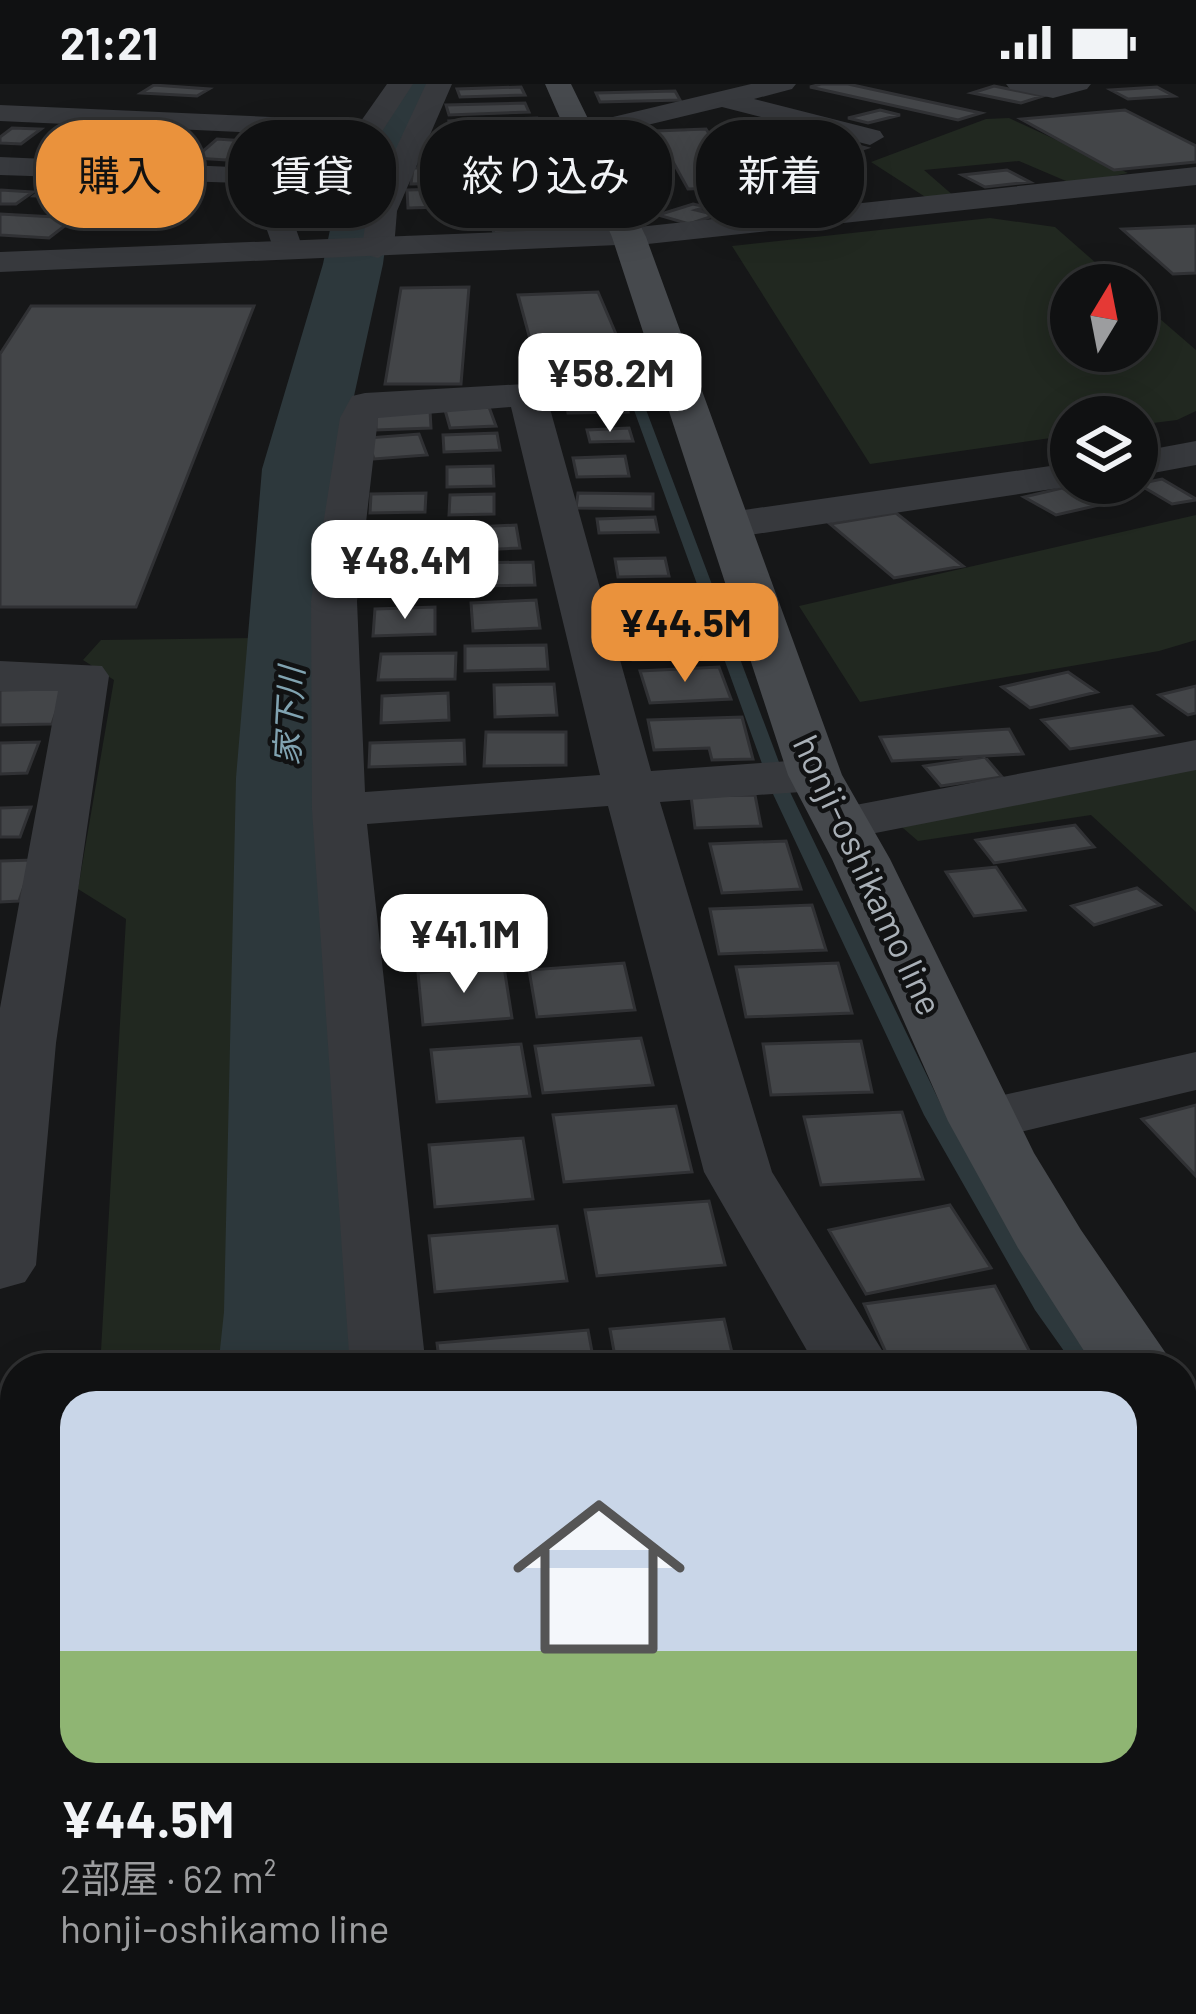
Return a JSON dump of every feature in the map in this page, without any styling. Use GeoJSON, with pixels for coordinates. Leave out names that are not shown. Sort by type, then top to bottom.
{"type":"FeatureCollection","features":[{"type":"Feature","properties":{"kind":"main road","name":"honji-oshikamo line"},"geometry":{"type":"LineString","coordinates":[[558,84],[575,120]]}},
{"type":"Feature","properties":{"kind":"main road","name":"honji-oshikamo line"},"geometry":{"type":"LineString","coordinates":[[625,228],[815,775],[845,823],[982,1120],[1092,1308],[1126,1353]]}},
{"type":"Feature","properties":{"kind":"street"},"geometry":{"type":"LineString","coordinates":[[4,113],[56,84]]}},
{"type":"Feature","properties":{"kind":"street"},"geometry":{"type":"LineString","coordinates":[[204,122],[370,130],[400,84]]}},
{"type":"Feature","properties":{"kind":"street"},"geometry":{"type":"LineString","coordinates":[[378,248],[382,212],[439,84]]}},
{"type":"Feature","properties":{"kind":"street"},"geometry":{"type":"LineString","coordinates":[[635,120],[783,84]]}},
{"type":"Feature","properties":{"kind":"street"},"geometry":{"type":"LineString","coordinates":[[1019,84],[1052,90],[1113,84]]}},
{"type":"Feature","properties":{"kind":"street"},"geometry":{"type":"LineString","coordinates":[[201,120],[237,97]]}},
{"type":"Feature","properties":{"kind":"street"},"geometry":{"type":"LineString","coordinates":[[721,99],[870,137]]}},
{"type":"Feature","properties":{"kind":"street"},"geometry":{"type":"LineString","coordinates":[[4,113],[155,120]]}},
{"type":"Feature","properties":{"kind":"street"},"geometry":{"type":"LineString","coordinates":[[0,166],[228,173]]}},
{"type":"Feature","properties":{"kind":"street"},"geometry":{"type":"LineString","coordinates":[[864,212],[1196,176]]}},
{"type":"Feature","properties":{"kind":"street"},"geometry":{"type":"LineString","coordinates":[[0,179],[228,184]]}},
{"type":"Feature","properties":{"kind":"street"},"geometry":{"type":"LineString","coordinates":[[280,228],[287,249]]}},
{"type":"Feature","properties":{"kind":"street"},"geometry":{"type":"LineString","coordinates":[[0,262],[629,237],[713,228]]}},
{"type":"Feature","properties":{"kind":"street"},"geometry":{"type":"LineString","coordinates":[[387,1353],[339,810],[334,601],[358,418],[365,404],[682,386]]}},
{"type":"Feature","properties":{"kind":"street"},"geometry":{"type":"LineString","coordinates":[[526,394],[738,1172],[847,1353]]}},
{"type":"Feature","properties":{"kind":"street"},"geometry":{"type":"LineString","coordinates":[[1158,460],[1196,453]]}},
{"type":"Feature","properties":{"kind":"street"},"geometry":{"type":"LineString","coordinates":[[730,526],[1050,479]]}},
{"type":"Feature","properties":{"kind":"street"},"geometry":{"type":"LineString","coordinates":[[0,676],[86,676],[12,1027],[0,1264]]}},
{"type":"Feature","properties":{"kind":"street"},"geometry":{"type":"LineString","coordinates":[[845,823],[1196,755]]}},
{"type":"Feature","properties":{"kind":"street"},"geometry":{"type":"LineString","coordinates":[[339,810],[815,775]]}},
{"type":"Feature","properties":{"kind":"street"},"geometry":{"type":"LineString","coordinates":[[982,1120],[1196,1071]]}},
{"type":"Feature","properties":{"kind":"shaded area"},"geometry":{"type":"Polygon","coordinates":[[[1009,118],[1128,173],[1073,184],[1019,161],[924,170],[955,197],[930,200],[871,162],[986,119],[1009,118]]]}},
{"type":"Feature","properties":{"kind":"shaded area"},"geometry":{"type":"Polygon","coordinates":[[[990,218],[1055,227],[1097,264],[1050,264],[1050,372],[1158,372],[1158,317],[1196,350],[1196,411],[1158,422],[1158,396],[1050,396],[1050,438],[870,464],[732,246],[990,218]]]}},
{"type":"Feature","properties":{"kind":"shaded area"},"geometry":{"type":"Polygon","coordinates":[[[1196,515],[1196,640],[1159,651],[860,702],[799,606],[1196,515]]]}},
{"type":"Feature","properties":{"kind":"shaded area"},"geometry":{"type":"Polygon","coordinates":[[[264,638],[258,1353],[101,1353],[126,919],[78,889],[114,680],[83,660],[101,640],[264,638]]]}},
{"type":"Feature","properties":{"kind":"shaded area"},"geometry":{"type":"Polygon","coordinates":[[[1196,764],[1196,912],[1091,815],[918,841],[896,822],[1196,764]]]}},
{"type":"Feature","properties":{"kind":"building"},"geometry":{"type":"Polygon","coordinates":[[[848,84],[981,113],[958,120],[810,87],[848,84]]]}},
{"type":"Feature","properties":{"kind":"building"},"geometry":{"type":"Polygon","coordinates":[[[154,85],[209,89],[197,96],[141,93],[154,85]]]}},
{"type":"Feature","properties":{"kind":"building"},"geometry":{"type":"Polygon","coordinates":[[[994,86],[1043,96],[1021,103],[972,93],[994,86]]]}},
{"type":"Feature","properties":{"kind":"building"},"geometry":{"type":"Polygon","coordinates":[[[521,87],[525,95],[460,97],[457,89],[521,87]]]}},
{"type":"Feature","properties":{"kind":"building"},"geometry":{"type":"Polygon","coordinates":[[[1157,87],[1174,96],[1128,99],[1111,90],[1157,87]]]}},
{"type":"Feature","properties":{"kind":"building"},"geometry":{"type":"Polygon","coordinates":[[[675,91],[680,100],[600,102],[596,93],[675,91]]]}},
{"type":"Feature","properties":{"kind":"building"},"geometry":{"type":"Polygon","coordinates":[[[525,103],[529,112],[449,115],[446,105],[525,103]]]}},
{"type":"Feature","properties":{"kind":"building"},"geometry":{"type":"Polygon","coordinates":[[[880,110],[900,115],[868,123],[848,118],[880,110]]]}},
{"type":"Feature","properties":{"kind":"building"},"geometry":{"type":"Polygon","coordinates":[[[1125,110],[1196,146],[1196,162],[1114,170],[1021,119],[1125,110]]]}},
{"type":"Feature","properties":{"kind":"building"},"geometry":{"type":"Polygon","coordinates":[[[12,128],[36,129],[21,144],[0,143],[0,137],[12,128]]]}},
{"type":"Feature","properties":{"kind":"building"},"geometry":{"type":"Polygon","coordinates":[[[696,129],[696,189],[688,189],[672,160],[672,130],[696,129]]]}},
{"type":"Feature","properties":{"kind":"building"},"geometry":{"type":"Polygon","coordinates":[[[217,139],[228,140],[226,160],[204,159],[204,150],[217,139]]]}},
{"type":"Feature","properties":{"kind":"building"},"geometry":{"type":"Polygon","coordinates":[[[413,168],[420,168],[420,184],[411,184],[413,168]]]}},
{"type":"Feature","properties":{"kind":"building"},"geometry":{"type":"Polygon","coordinates":[[[1007,170],[1030,182],[985,187],[962,175],[1007,170]]]}},
{"type":"Feature","properties":{"kind":"building"},"geometry":{"type":"Polygon","coordinates":[[[407,190],[420,190],[420,208],[408,208],[407,190]]]}},
{"type":"Feature","properties":{"kind":"building"},"geometry":{"type":"Polygon","coordinates":[[[0,191],[33,192],[16,204],[0,204],[0,191]]]}},
{"type":"Feature","properties":{"kind":"building"},"geometry":{"type":"Polygon","coordinates":[[[696,205],[696,222],[672,219],[672,211],[696,205]]]}},
{"type":"Feature","properties":{"kind":"building"},"geometry":{"type":"Polygon","coordinates":[[[0,214],[36,216],[36,228],[62,228],[49,238],[0,235],[0,214]]]}},
{"type":"Feature","properties":{"kind":"building"},"geometry":{"type":"Polygon","coordinates":[[[1196,226],[1196,273],[1173,274],[1122,229],[1196,226]]]}},
{"type":"Feature","properties":{"kind":"building"},"geometry":{"type":"Polygon","coordinates":[[[492,228],[576,230],[494,233],[492,228]]]}},
{"type":"Feature","properties":{"kind":"building"},"geometry":{"type":"Polygon","coordinates":[[[469,287],[461,384],[385,384],[401,288],[469,287]]]}},
{"type":"Feature","properties":{"kind":"building"},"geometry":{"type":"Polygon","coordinates":[[[598,292],[628,362],[602,376],[541,380],[518,295],[598,292]]]}},
{"type":"Feature","properties":{"kind":"building"},"geometry":{"type":"Polygon","coordinates":[[[31,306],[254,306],[136,607],[0,607],[0,354],[31,306]]]}},
{"type":"Feature","properties":{"kind":"building"},"geometry":{"type":"Polygon","coordinates":[[[625,397],[628,412],[568,413],[566,398],[625,397]]]}},
{"type":"Feature","properties":{"kind":"building"},"geometry":{"type":"Polygon","coordinates":[[[489,407],[496,426],[450,428],[445,410],[489,407]]]}},
{"type":"Feature","properties":{"kind":"building"},"geometry":{"type":"Polygon","coordinates":[[[430,410],[431,428],[376,430],[376,411],[430,410]]]}},
{"type":"Feature","properties":{"kind":"building"},"geometry":{"type":"Polygon","coordinates":[[[629,428],[633,441],[590,442],[587,430],[629,428]]]}},
{"type":"Feature","properties":{"kind":"building"},"geometry":{"type":"Polygon","coordinates":[[[497,433],[500,450],[444,452],[443,435],[497,433]]]}},
{"type":"Feature","properties":{"kind":"building"},"geometry":{"type":"Polygon","coordinates":[[[419,434],[427,455],[374,459],[367,438],[419,434]]]}},
{"type":"Feature","properties":{"kind":"building"},"geometry":{"type":"Polygon","coordinates":[[[625,456],[629,476],[577,477],[573,458],[625,456]]]}},
{"type":"Feature","properties":{"kind":"building"},"geometry":{"type":"Polygon","coordinates":[[[493,466],[494,486],[447,487],[447,467],[493,466]]]}},
{"type":"Feature","properties":{"kind":"building"},"geometry":{"type":"Polygon","coordinates":[[[1158,480],[1196,500],[1172,504],[1158,496],[1158,480]]]}},
{"type":"Feature","properties":{"kind":"building"},"geometry":{"type":"Polygon","coordinates":[[[1050,491],[1050,504],[1095,506],[1056,515],[1024,497],[1050,491]]]}},
{"type":"Feature","properties":{"kind":"building"},"geometry":{"type":"Polygon","coordinates":[[[426,493],[425,512],[370,513],[371,494],[426,493]]]}},
{"type":"Feature","properties":{"kind":"building"},"geometry":{"type":"Polygon","coordinates":[[[578,493],[653,494],[653,509],[576,508],[578,493]]]}},
{"type":"Feature","properties":{"kind":"building"},"geometry":{"type":"Polygon","coordinates":[[[494,494],[494,514],[449,515],[450,495],[494,494]]]}},
{"type":"Feature","properties":{"kind":"building"},"geometry":{"type":"Polygon","coordinates":[[[896,513],[963,566],[894,578],[830,524],[896,513]]]}},
{"type":"Feature","properties":{"kind":"building"},"geometry":{"type":"Polygon","coordinates":[[[655,517],[658,532],[599,533],[597,519],[655,517]]]}},
{"type":"Feature","properties":{"kind":"building"},"geometry":{"type":"Polygon","coordinates":[[[516,525],[520,548],[457,551],[454,528],[516,525]]]}},
{"type":"Feature","properties":{"kind":"building"},"geometry":{"type":"Polygon","coordinates":[[[438,526],[444,550],[380,554],[375,530],[438,526]]]}},
{"type":"Feature","properties":{"kind":"building"},"geometry":{"type":"Polygon","coordinates":[[[665,558],[669,576],[618,577],[615,559],[665,558]]]}},
{"type":"Feature","properties":{"kind":"building"},"geometry":{"type":"Polygon","coordinates":[[[533,562],[535,585],[469,586],[468,563],[533,562]]]}},
{"type":"Feature","properties":{"kind":"building"},"geometry":{"type":"Polygon","coordinates":[[[432,569],[438,591],[382,595],[378,573],[432,569]]]}},
{"type":"Feature","properties":{"kind":"building"},"geometry":{"type":"Polygon","coordinates":[[[619,592],[694,592],[696,621],[619,621],[619,592]]]}},
{"type":"Feature","properties":{"kind":"building"},"geometry":{"type":"Polygon","coordinates":[[[536,600],[540,628],[473,631],[471,603],[536,600]]]}},
{"type":"Feature","properties":{"kind":"building"},"geometry":{"type":"Polygon","coordinates":[[[435,607],[435,634],[373,636],[375,609],[435,607]]]}},
{"type":"Feature","properties":{"kind":"building"},"geometry":{"type":"Polygon","coordinates":[[[706,632],[712,658],[633,660],[629,634],[706,632]]]}},
{"type":"Feature","properties":{"kind":"building"},"geometry":{"type":"Polygon","coordinates":[[[546,645],[548,669],[465,671],[465,646],[546,645]]]}},
{"type":"Feature","properties":{"kind":"building"},"geometry":{"type":"Polygon","coordinates":[[[456,653],[455,679],[378,680],[381,654],[456,653]]]}},
{"type":"Feature","properties":{"kind":"building"},"geometry":{"type":"Polygon","coordinates":[[[719,667],[731,699],[650,703],[640,671],[719,667]]]}},
{"type":"Feature","properties":{"kind":"building"},"geometry":{"type":"Polygon","coordinates":[[[1068,672],[1097,692],[1030,708],[1002,687],[1068,672]]]}},
{"type":"Feature","properties":{"kind":"building"},"geometry":{"type":"Polygon","coordinates":[[[554,684],[557,715],[495,717],[494,685],[554,684]]]}},
{"type":"Feature","properties":{"kind":"building"},"geometry":{"type":"Polygon","coordinates":[[[1196,686],[1196,713],[1188,715],[1159,695],[1196,686]]]}},
{"type":"Feature","properties":{"kind":"building"},"geometry":{"type":"Polygon","coordinates":[[[64,689],[52,724],[0,725],[0,690],[64,689]]]}},
{"type":"Feature","properties":{"kind":"building"},"geometry":{"type":"Polygon","coordinates":[[[448,693],[449,720],[381,723],[382,696],[448,693]]]}},
{"type":"Feature","properties":{"kind":"building"},"geometry":{"type":"Polygon","coordinates":[[[1132,706],[1162,735],[1070,749],[1042,720],[1132,706]]]}},
{"type":"Feature","properties":{"kind":"building"},"geometry":{"type":"Polygon","coordinates":[[[742,717],[753,759],[712,760],[709,748],[654,750],[648,720],[742,717]]]}},
{"type":"Feature","properties":{"kind":"building"},"geometry":{"type":"Polygon","coordinates":[[[1009,729],[1023,754],[892,761],[880,737],[1009,729]]]}},
{"type":"Feature","properties":{"kind":"building"},"geometry":{"type":"Polygon","coordinates":[[[486,732],[566,732],[566,765],[484,766],[486,732]]]}},
{"type":"Feature","properties":{"kind":"building"},"geometry":{"type":"Polygon","coordinates":[[[464,740],[465,764],[369,767],[370,743],[464,740]]]}},
{"type":"Feature","properties":{"kind":"building"},"geometry":{"type":"Polygon","coordinates":[[[39,742],[27,773],[0,774],[0,743],[39,742]]]}},
{"type":"Feature","properties":{"kind":"building"},"geometry":{"type":"Polygon","coordinates":[[[985,757],[1002,777],[941,786],[924,766],[985,757]]]}},
{"type":"Feature","properties":{"kind":"building"},"geometry":{"type":"Polygon","coordinates":[[[755,795],[761,826],[695,828],[691,796],[755,795]]]}},
{"type":"Feature","properties":{"kind":"building"},"geometry":{"type":"Polygon","coordinates":[[[31,807],[20,837],[0,837],[0,808],[31,807]]]}},
{"type":"Feature","properties":{"kind":"building"},"geometry":{"type":"Polygon","coordinates":[[[1075,825],[1094,847],[994,863],[976,840],[1075,825]]]}},
{"type":"Feature","properties":{"kind":"building"},"geometry":{"type":"Polygon","coordinates":[[[786,841],[801,889],[722,893],[710,844],[786,841]]]}},
{"type":"Feature","properties":{"kind":"building"},"geometry":{"type":"Polygon","coordinates":[[[33,860],[19,901],[0,902],[0,861],[33,860]]]}},
{"type":"Feature","properties":{"kind":"building"},"geometry":{"type":"Polygon","coordinates":[[[996,867],[1025,910],[974,916],[946,872],[996,867]]]}},
{"type":"Feature","properties":{"kind":"building"},"geometry":{"type":"Polygon","coordinates":[[[1137,888],[1160,905],[1094,925],[1072,906],[1137,888]]]}},
{"type":"Feature","properties":{"kind":"building"},"geometry":{"type":"Polygon","coordinates":[[[812,905],[826,950],[719,954],[710,909],[812,905]]]}},
{"type":"Feature","properties":{"kind":"building"},"geometry":{"type":"Polygon","coordinates":[[[624,963],[635,1010],[537,1017],[529,970],[624,963]]]}},
{"type":"Feature","properties":{"kind":"building"},"geometry":{"type":"Polygon","coordinates":[[[838,963],[852,1013],[746,1017],[736,967],[838,963]]]}},
{"type":"Feature","properties":{"kind":"building"},"geometry":{"type":"Polygon","coordinates":[[[504,967],[512,1018],[423,1025],[418,973],[504,967]]]}},
{"type":"Feature","properties":{"kind":"building"},"geometry":{"type":"Polygon","coordinates":[[[641,1038],[653,1085],[543,1093],[535,1046],[641,1038]]]}},
{"type":"Feature","properties":{"kind":"building"},"geometry":{"type":"Polygon","coordinates":[[[861,1041],[872,1092],[771,1095],[763,1044],[861,1041]]]}},
{"type":"Feature","properties":{"kind":"building"},"geometry":{"type":"Polygon","coordinates":[[[521,1044],[530,1096],[437,1102],[431,1050],[521,1044]]]}},
{"type":"Feature","properties":{"kind":"building"},"geometry":{"type":"Polygon","coordinates":[[[1196,1105],[1196,1176],[1142,1119],[1196,1105]]]}},
{"type":"Feature","properties":{"kind":"building"},"geometry":{"type":"Polygon","coordinates":[[[676,1106],[692,1172],[564,1182],[553,1115],[676,1106]]]}},
{"type":"Feature","properties":{"kind":"building"},"geometry":{"type":"Polygon","coordinates":[[[902,1112],[923,1179],[821,1185],[804,1117],[902,1112]]]}},
{"type":"Feature","properties":{"kind":"building"},"geometry":{"type":"Polygon","coordinates":[[[523,1138],[533,1199],[435,1207],[429,1145],[523,1138]]]}},
{"type":"Feature","properties":{"kind":"building"},"geometry":{"type":"Polygon","coordinates":[[[709,1201],[725,1265],[597,1276],[585,1210],[709,1201]]]}},
{"type":"Feature","properties":{"kind":"building"},"geometry":{"type":"Polygon","coordinates":[[[950,1205],[991,1268],[866,1294],[829,1230],[950,1205]]]}},
{"type":"Feature","properties":{"kind":"building"},"geometry":{"type":"Polygon","coordinates":[[[557,1226],[567,1281],[435,1292],[429,1236],[557,1226]]]}},
{"type":"Feature","properties":{"kind":"building"},"geometry":{"type":"Polygon","coordinates":[[[995,1286],[1030,1353],[886,1353],[864,1304],[995,1286]]]}},
{"type":"Feature","properties":{"kind":"building"},"geometry":{"type":"Polygon","coordinates":[[[724,1319],[732,1353],[614,1353],[610,1329],[724,1319]]]}},
{"type":"Feature","properties":{"kind":"building"},"geometry":{"type":"Polygon","coordinates":[[[588,1330],[592,1353],[438,1353],[437,1343],[588,1330]]]}},
{"type":"Feature","properties":{"kind":"waterway","name":"家下川"},"geometry":{"type":"LineString","coordinates":[[289,1353],[285,778],[300,469],[353,264],[362,210],[419,84]]}},
{"type":"Feature","properties":{"kind":"waterway"},"geometry":{"type":"LineString","coordinates":[[636,399],[782,794],[935,1115],[1044,1304],[1078,1353]]}}]}
